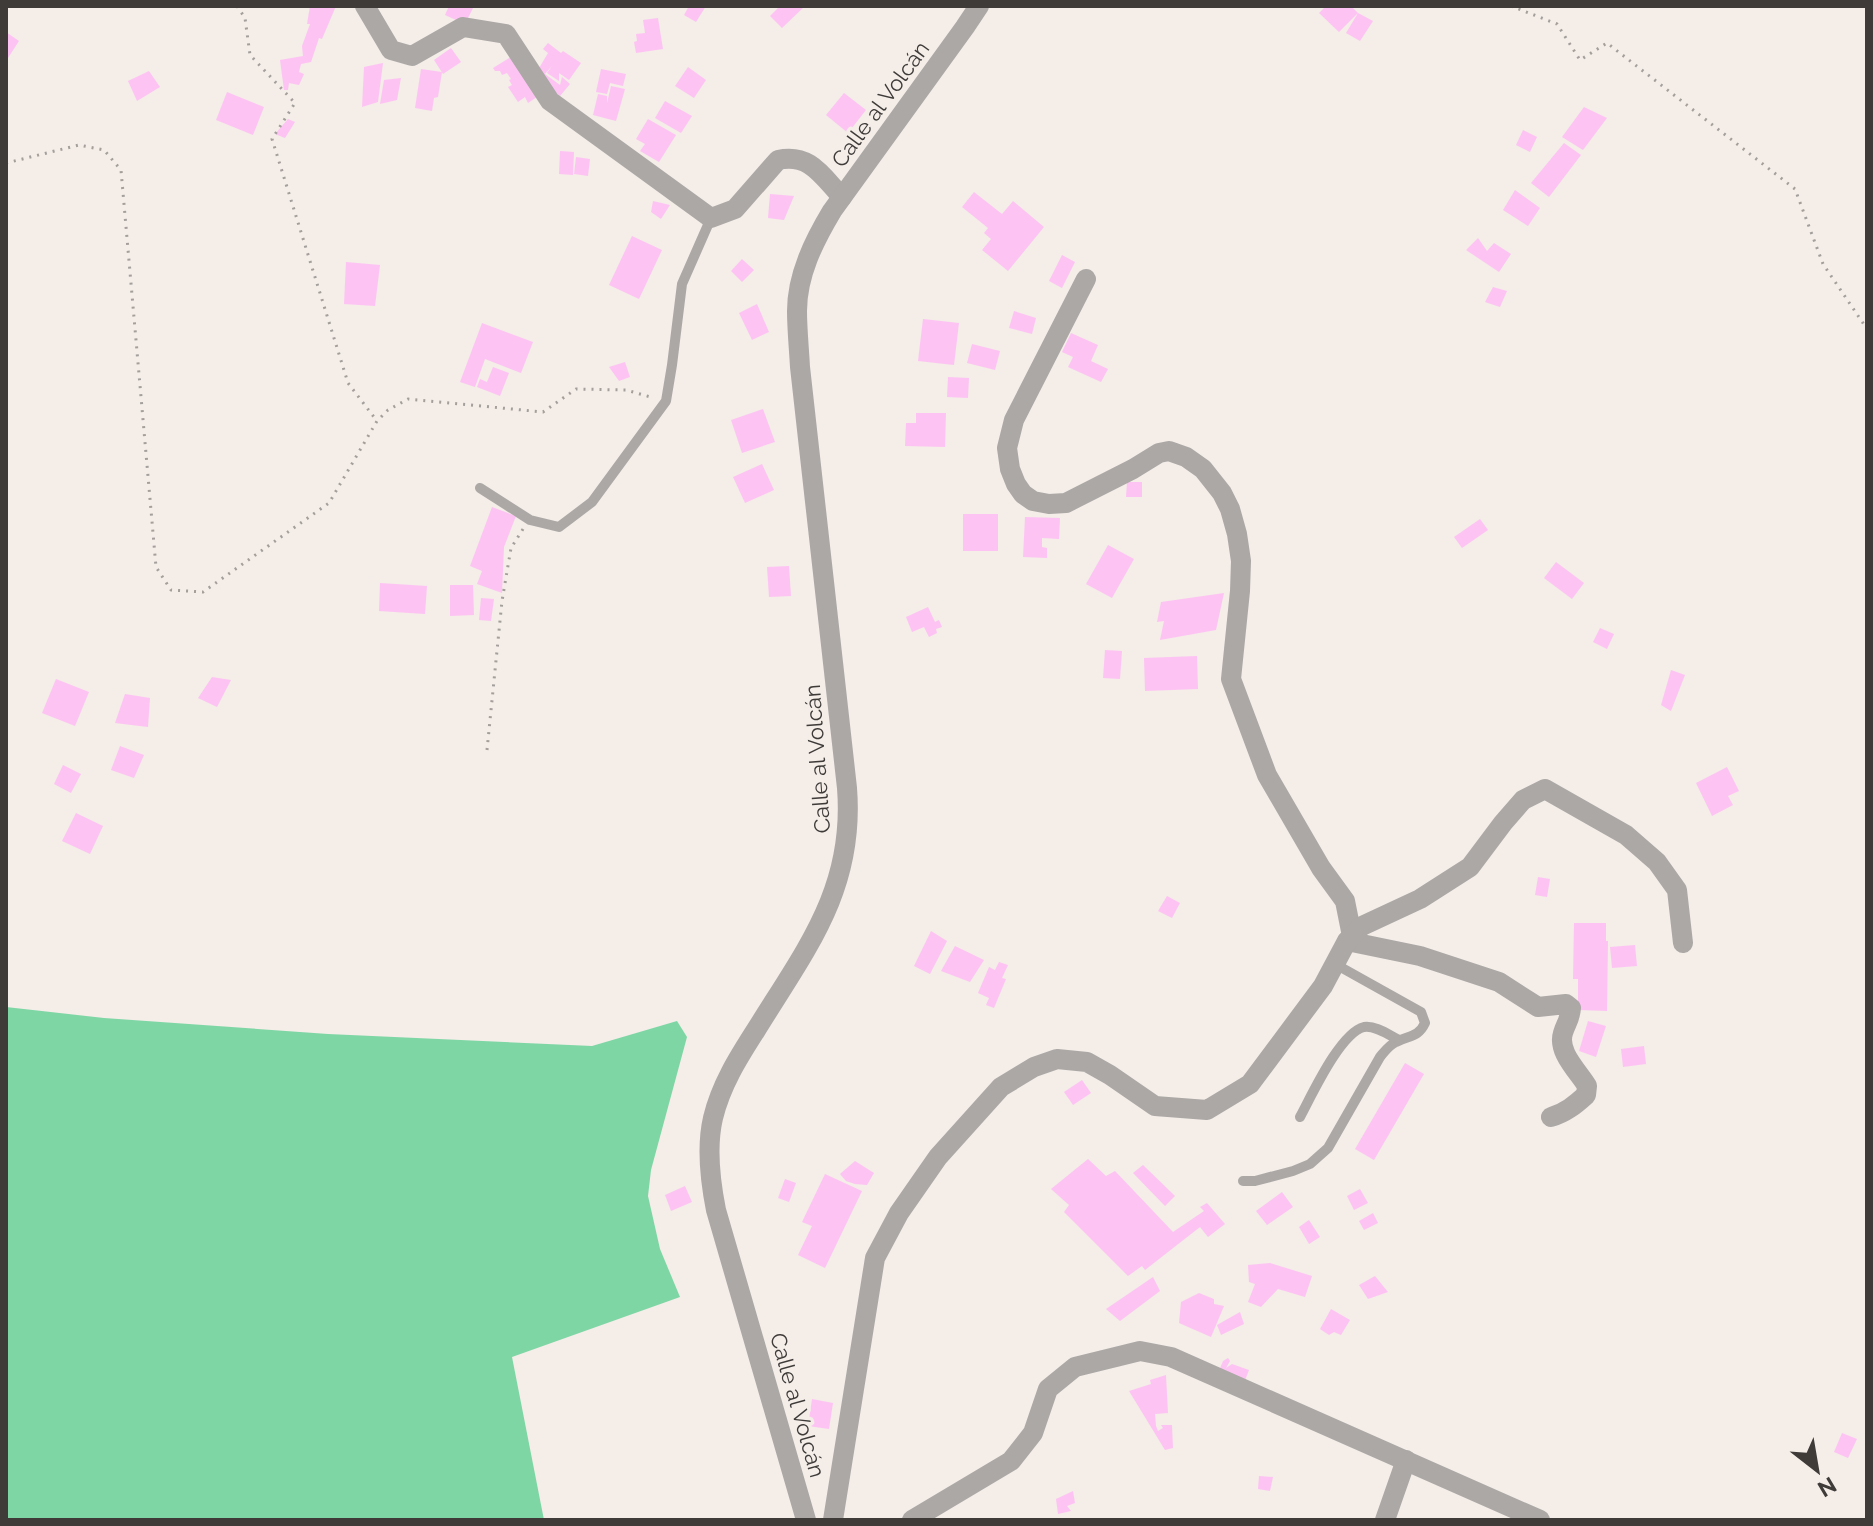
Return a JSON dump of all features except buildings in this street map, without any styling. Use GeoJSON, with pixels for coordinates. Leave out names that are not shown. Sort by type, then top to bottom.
{"type":"FeatureCollection","features":[{"type":"Feature","properties":{"kind":"street"},"geometry":{"type":"LineString","coordinates":[[365,6],[391,50],[412,56],[463,27],[506,34],[550,101],[711,218],[735,209],[778,160],[788,158],[811,164],[842,197]]}},
{"type":"Feature","properties":{"kind":"street","name":"Calle al Volcán"},"geometry":{"type":"LineString","coordinates":[[806,1520],[716,1210],[710,1145],[713,1118],[727,1077],[816,934],[837,886],[849,819],[800,367],[797,308],[802,278],[815,240],[842,197],[979,6]]}},
{"type":"Feature","properties":{"kind":"street"},"geometry":{"type":"LineString","coordinates":[[1086,279],[1014,420],[1007,448],[1010,469],[1023,494],[1033,501],[1066,503],[1159,453],[1169,451],[1186,457],[1203,469],[1222,493],[1237,534],[1241,561],[1231,679],[1267,775],[1321,868],[1345,901],[1349,938]]}},
{"type":"Feature","properties":{"kind":"street"},"geometry":{"type":"LineString","coordinates":[[833,1520],[875,1258],[899,1213],[938,1157],[1001,1087],[1034,1067],[1057,1059],[1087,1062],[1155,1106],[1207,1110],[1250,1084],[1323,986],[1349,938],[1362,926],[1420,899],[1470,867],[1523,800],[1545,789],[1626,835],[1657,862],[1677,890],[1683,943]]}},
{"type":"Feature","properties":{"kind":"street"},"geometry":{"type":"LineString","coordinates":[[1349,938],[1420,956],[1499,982],[1538,1007],[1566,1004],[1571,1008],[1570,1020],[1562,1035],[1563,1051],[1587,1086],[1586,1095],[1573,1107],[1551,1117]]}},
{"type":"Feature","properties":{"kind":"street"},"geometry":{"type":"LineString","coordinates":[[912,1520],[1011,1461],[1033,1433],[1048,1389],[1075,1367],[1140,1351],[1171,1357],[1535,1519]]}},
{"type":"Feature","properties":{"kind":"street"},"geometry":{"type":"LineString","coordinates":[[1385,1520],[1406,1460]]}},
{"type":"Feature","properties":{"kind":"lane"},"geometry":{"type":"LineString","coordinates":[[480,488],[530,520],[559,527],[592,502],[666,401],[682,284],[711,218]]}},
{"type":"Feature","properties":{"kind":"lane"},"geometry":{"type":"LineString","coordinates":[[1243,1181],[1255,1181],[1310,1164],[1328,1148],[1380,1057],[1399,1040],[1421,1032],[1425,1023],[1421,1012],[1335,964]]}},
{"type":"Feature","properties":{"kind":"lane"},"geometry":{"type":"LineString","coordinates":[[1300,1117],[1337,1050],[1352,1033],[1365,1027],[1375,1028],[1399,1040]]}},
{"type":"Feature","properties":{"kind":"path"},"geometry":{"type":"LineString","coordinates":[[237,6],[245,18],[250,55],[295,103],[272,139],[348,383],[377,421]]}},
{"type":"Feature","properties":{"kind":"path"},"geometry":{"type":"LineString","coordinates":[[1511,6],[1557,24],[1580,60],[1607,43],[1795,189],[1823,264],[1867,329]]}},
{"type":"Feature","properties":{"kind":"path"},"geometry":{"type":"LineString","coordinates":[[6,163],[79,145],[104,150],[121,170],[156,567],[171,590],[203,592],[329,503],[377,421],[388,410],[408,399],[543,412],[576,389],[626,390],[666,401]]}},
{"type":"Feature","properties":{"kind":"path"},"geometry":{"type":"LineString","coordinates":[[487,750],[502,601],[511,548],[530,520]]}},
{"type":"Feature","properties":{"kind":"green space"},"geometry":{"type":"Polygon","coordinates":[[[6,1007],[104,1018],[328,1034],[592,1046],[677,1021],[687,1037],[651,1170],[648,1196],[660,1249],[680,1297],[512,1357],[544,1520],[6,1520],[6,1007]]]}}]}
